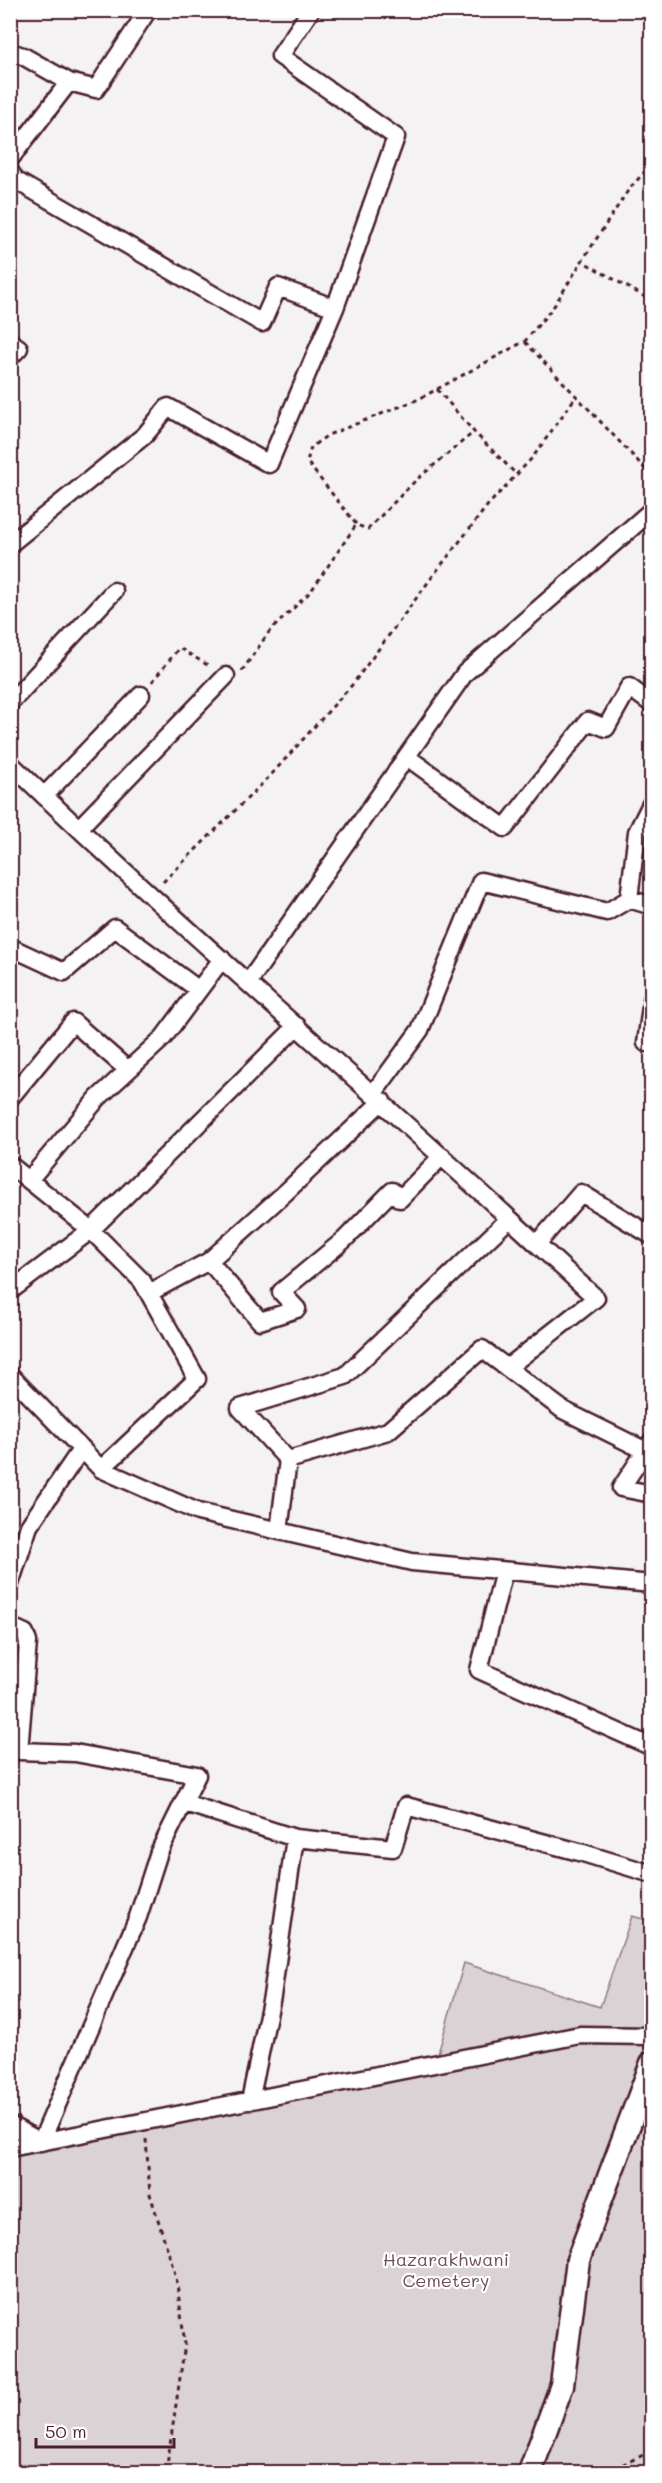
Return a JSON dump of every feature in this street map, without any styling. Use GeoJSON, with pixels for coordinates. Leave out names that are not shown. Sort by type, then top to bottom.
{"type":"FeatureCollection","features":[{"type":"Feature","properties":{"kind":"main road"},"geometry":{"type":"LineString","coordinates":[[530,2472],[562,2385],[578,2260],[651,2062]]}},
{"type":"Feature","properties":{"kind":"street"},"geometry":{"type":"LineString","coordinates":[[10,52],[22,56],[69,82],[96,89],[148,10]]}},
{"type":"Feature","properties":{"kind":"street"},"geometry":{"type":"LineString","coordinates":[[10,544],[145,435],[168,407],[269,464],[335,308],[396,137],[280,56],[311,10]]}},
{"type":"Feature","properties":{"kind":"street"},"geometry":{"type":"LineString","coordinates":[[10,159],[69,82]]}},
{"type":"Feature","properties":{"kind":"street"},"geometry":{"type":"LineString","coordinates":[[10,171],[15,180],[262,323],[278,287],[335,308]]}},
{"type":"Feature","properties":{"kind":"street"},"geometry":{"type":"LineString","coordinates":[[10,342],[19,348],[10,357]]}},
{"type":"Feature","properties":{"kind":"street"},"geometry":{"type":"LineString","coordinates":[[248,983],[465,673],[651,510]]}},
{"type":"Feature","properties":{"kind":"street"},"geometry":{"type":"LineString","coordinates":[[10,703],[114,591]]}},
{"type":"Feature","properties":{"kind":"street"},"geometry":{"type":"LineString","coordinates":[[79,828],[226,676]]}},
{"type":"Feature","properties":{"kind":"street"},"geometry":{"type":"LineString","coordinates":[[407,757],[505,828],[588,721],[606,728],[629,687],[651,704]]}},
{"type":"Feature","properties":{"kind":"street"},"geometry":{"type":"LineString","coordinates":[[44,796],[141,695]]}},
{"type":"Feature","properties":{"kind":"street"},"geometry":{"type":"LineString","coordinates":[[10,763],[248,983],[377,1097],[596,1298],[507,1368]]}},
{"type":"Feature","properties":{"kind":"street"},"geometry":{"type":"LineString","coordinates":[[629,898],[637,832],[651,802]]}},
{"type":"Feature","properties":{"kind":"street"},"geometry":{"type":"LineString","coordinates":[[149,1293],[209,1261],[286,1192],[377,1097],[420,1030],[481,881],[607,912],[629,898]]}},
{"type":"Feature","properties":{"kind":"street"},"geometry":{"type":"LineString","coordinates":[[629,898],[651,906]]}},
{"type":"Feature","properties":{"kind":"street"},"geometry":{"type":"LineString","coordinates":[[10,947],[64,972],[115,928],[199,990]]}},
{"type":"Feature","properties":{"kind":"street"},"geometry":{"type":"LineString","coordinates":[[29,1180],[98,1098],[163,1038],[222,959]]}},
{"type":"Feature","properties":{"kind":"street"},"geometry":{"type":"LineString","coordinates":[[651,1000],[646,1043],[651,1043]]}},
{"type":"Feature","properties":{"kind":"street"},"geometry":{"type":"LineString","coordinates":[[10,1098],[73,1022],[128,1070]]}},
{"type":"Feature","properties":{"kind":"street"},"geometry":{"type":"LineString","coordinates":[[10,1291],[91,1230],[297,1026]]}},
{"type":"Feature","properties":{"kind":"street"},"geometry":{"type":"LineString","coordinates":[[209,1261],[260,1321],[297,1309],[281,1292],[344,1240],[392,1191],[400,1199],[442,1156]]}},
{"type":"Feature","properties":{"kind":"street"},"geometry":{"type":"LineString","coordinates":[[10,1165],[91,1230],[142,1281],[197,1379],[101,1469]]}},
{"type":"Feature","properties":{"kind":"street"},"geometry":{"type":"LineString","coordinates":[[537,1244],[581,1193],[651,1236]]}},
{"type":"Feature","properties":{"kind":"street"},"geometry":{"type":"LineString","coordinates":[[279,1531],[288,1460],[240,1408],[345,1376],[509,1219]]}},
{"type":"Feature","properties":{"kind":"street"},"geometry":{"type":"LineString","coordinates":[[288,1460],[388,1431],[482,1349],[563,1410],[648,1445],[621,1488],[651,1494]]}},
{"type":"Feature","properties":{"kind":"street"},"geometry":{"type":"LineString","coordinates":[[10,1375],[101,1469],[198,1512],[412,1562],[651,1584]]}},
{"type":"Feature","properties":{"kind":"street"},"geometry":{"type":"LineString","coordinates":[[10,1584],[29,1526],[82,1448]]}},
{"type":"Feature","properties":{"kind":"street"},"geometry":{"type":"LineString","coordinates":[[504,1571],[479,1670],[651,1747]]}},
{"type":"Feature","properties":{"kind":"street"},"geometry":{"type":"LineString","coordinates":[[10,1629],[25,1633],[28,1642],[19,1751],[75,1753],[197,1775],[159,1852],[138,1917],[41,2142]]}},
{"type":"Feature","properties":{"kind":"street"},"geometry":{"type":"LineString","coordinates":[[185,1803],[295,1838],[393,1848],[406,1806],[584,1853],[651,1874]]}},
{"type":"Feature","properties":{"kind":"street"},"geometry":{"type":"LineString","coordinates":[[250,2101],[272,1996],[295,1838]]}},
{"type":"Feature","properties":{"kind":"street"},"geometry":{"type":"LineString","coordinates":[[10,2148],[580,2034],[651,2036]]}},
{"type":"Feature","properties":{"kind":"street"},"geometry":{"type":"LineString","coordinates":[[10,2125],[41,2142]]}},
{"type":"Feature","properties":{"kind":"path"},"geometry":{"type":"LineString","coordinates":[[474,432],[416,480],[368,529],[356,525],[307,462],[311,447],[328,435],[418,399],[525,341],[554,306],[629,189],[651,164]]}},
{"type":"Feature","properties":{"kind":"path"},"geometry":{"type":"LineString","coordinates":[[582,261],[651,301]]}},
{"type":"Feature","properties":{"kind":"path"},"geometry":{"type":"LineString","coordinates":[[525,341],[651,476]]}},
{"type":"Feature","properties":{"kind":"path"},"geometry":{"type":"LineString","coordinates":[[437,388],[474,432],[516,474]]}},
{"type":"Feature","properties":{"kind":"path"},"geometry":{"type":"LineString","coordinates":[[151,894],[270,776],[352,685],[488,505],[533,457],[577,395]]}},
{"type":"Feature","properties":{"kind":"path"},"geometry":{"type":"LineString","coordinates":[[141,695],[179,648],[234,681],[269,632],[311,591],[356,525]]}},
{"type":"Feature","properties":{"kind":"path"},"geometry":{"type":"LineString","coordinates":[[144,2122],[150,2194],[176,2277],[185,2344],[166,2472]]}},
{"type":"Feature","properties":{"kind":"path"},"geometry":{"type":"LineString","coordinates":[[606,2472],[651,2451]]}},
{"type":"Feature","properties":{"kind":"green space","name":"Hazarakhwani Cemetery"},"geometry":{"type":"Polygon","coordinates":[[[632,1916],[651,1921],[651,2472],[11,2472],[10,2125],[41,2142],[435,2064],[464,1963],[600,2007],[632,1916]]]}}]}
